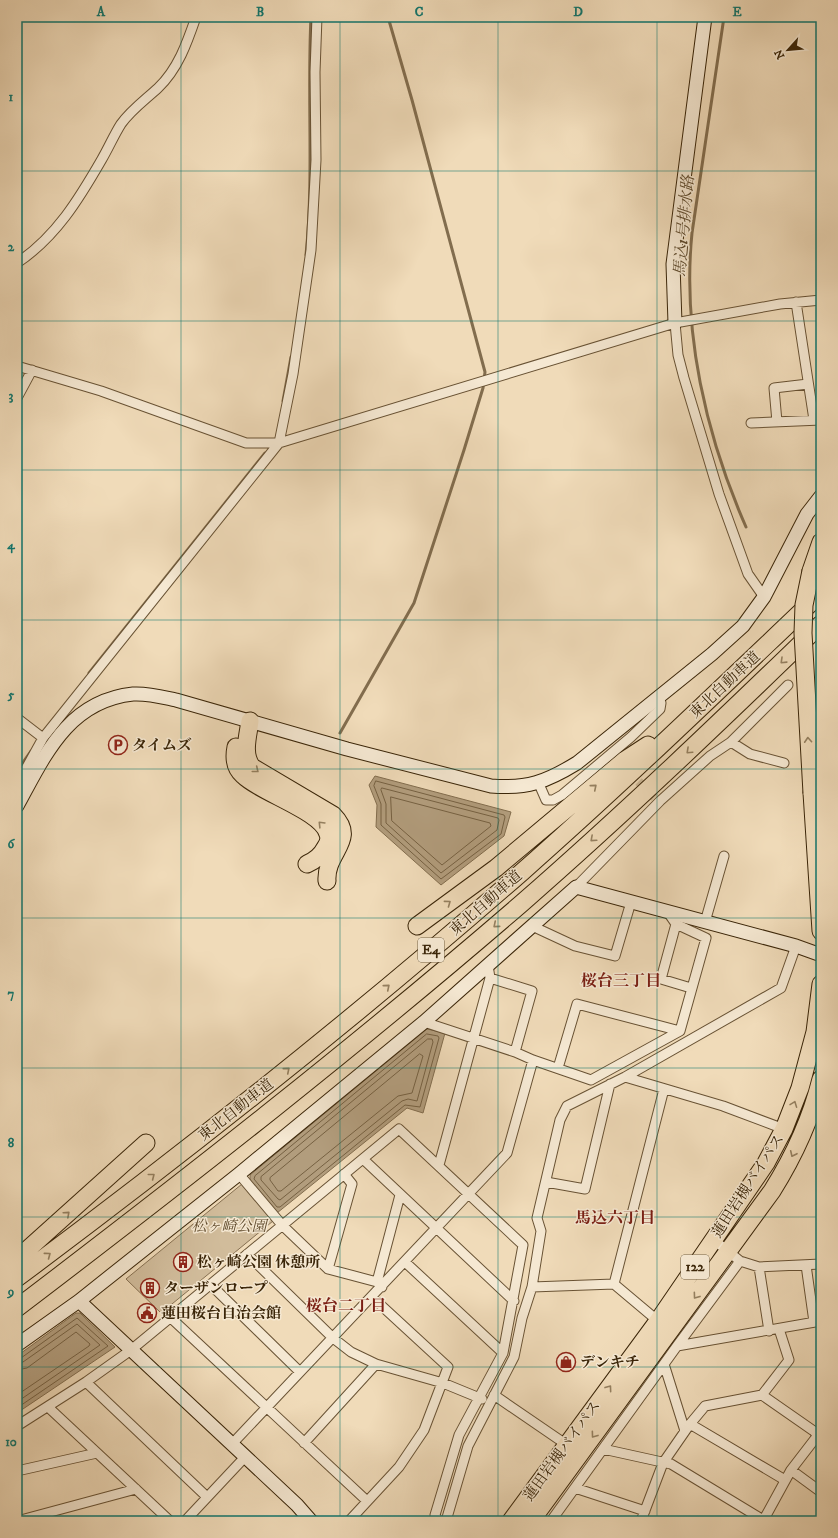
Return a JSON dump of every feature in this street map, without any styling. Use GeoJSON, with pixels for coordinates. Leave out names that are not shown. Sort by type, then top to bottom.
{"type":"FeatureCollection","features":[{"type":"Feature","properties":{"kind":"highway"},"geometry":{"type":"LineString","coordinates":[[821,542],[811,571],[804,605],[803,639],[821,931]]}},
{"type":"Feature","properties":{"kind":"highway","name":"東北自動車道"},"geometry":{"type":"LineString","coordinates":[[17,1278],[227,1118],[356,1013],[523,871],[690,718],[821,594]]}},
{"type":"Feature","properties":{"kind":"highway","name":"東北自動車道"},"geometry":{"type":"LineString","coordinates":[[17,1308],[228,1146],[374,1029],[446,968],[523,902],[639,797],[821,624]]}},
{"type":"Feature","properties":{"kind":"highway"},"geometry":{"type":"LineString","coordinates":[[417,926],[496,868],[625,760],[690,718]]}},
{"type":"Feature","properties":{"kind":"highway"},"geometry":{"type":"LineString","coordinates":[[250,721],[236,742],[236,761],[238,769],[243,775],[260,787],[319,820],[328,832],[329,839],[322,854],[316,860],[307,864]]}},
{"type":"Feature","properties":{"kind":"highway"},"geometry":{"type":"LineString","coordinates":[[250,721],[246,754],[247,761],[252,767],[333,814],[342,826],[342,840],[326,870],[327,882]]}},
{"type":"Feature","properties":{"kind":"highway","name":"蓮田岩槻バイパス"},"geometry":{"type":"LineString","coordinates":[[511,1521],[658,1321],[766,1163],[784,1129],[800,1088],[815,1032],[821,984]]}},
{"type":"Feature","properties":{"kind":"highway","name":"蓮田岩槻バイパス"},"geometry":{"type":"LineString","coordinates":[[531,1521],[734,1256],[786,1169],[809,1120],[821,1078]]}},
{"type":"Feature","properties":{"kind":"highway"},"geometry":{"type":"LineString","coordinates":[[17,1258],[146,1143]]}},
{"type":"Feature","properties":{"kind":"street"},"geometry":{"type":"LineString","coordinates":[[17,263],[34,252],[49,238],[69,213],[121,124],[138,104],[158,88],[172,74],[180,60],[196,17]]}},
{"type":"Feature","properties":{"kind":"street"},"geometry":{"type":"LineString","coordinates":[[17,785],[43,738],[279,443],[293,374],[311,250],[316,160],[315,72],[317,17]]}},
{"type":"Feature","properties":{"kind":"street"},"geometry":{"type":"LineString","coordinates":[[705,17],[673,264],[675,323],[678,355],[719,494],[748,574],[764,597]]}},
{"type":"Feature","properties":{"kind":"street"},"geometry":{"type":"LineString","coordinates":[[17,366],[101,391],[246,443],[279,443],[675,323],[796,302],[821,300]]}},
{"type":"Feature","properties":{"kind":"street"},"geometry":{"type":"LineString","coordinates":[[751,423],[817,420],[808,384],[796,302]]}},
{"type":"Feature","properties":{"kind":"street"},"geometry":{"type":"LineString","coordinates":[[17,398],[32,370]]}},
{"type":"Feature","properties":{"kind":"street"},"geometry":{"type":"LineString","coordinates":[[777,422],[774,388],[808,384]]}},
{"type":"Feature","properties":{"kind":"street"},"geometry":{"type":"LineString","coordinates":[[17,806],[47,750],[58,736],[81,713],[97,704],[134,694],[151,695],[250,721],[347,750],[491,786],[508,788],[539,784],[557,776],[577,763],[743,626],[764,597],[807,514],[821,496]]}},
{"type":"Feature","properties":{"kind":"street"},"geometry":{"type":"LineString","coordinates":[[17,1345],[79,1301],[239,1174],[424,1022],[576,887],[657,800],[710,756],[731,742],[788,685]]}},
{"type":"Feature","properties":{"kind":"street"},"geometry":{"type":"LineString","coordinates":[[539,784],[546,800],[553,800],[562,795],[631,737],[660,709],[660,696]]}},
{"type":"Feature","properties":{"kind":"street"},"geometry":{"type":"LineString","coordinates":[[17,718],[43,738]]}},
{"type":"Feature","properties":{"kind":"street"},"geometry":{"type":"LineString","coordinates":[[731,742],[750,754],[784,763]]}},
{"type":"Feature","properties":{"kind":"street"},"geometry":{"type":"LineString","coordinates":[[705,922],[724,856]]}},
{"type":"Feature","properties":{"kind":"street"},"geometry":{"type":"LineString","coordinates":[[576,887],[796,946],[821,955]]}},
{"type":"Feature","properties":{"kind":"street"},"geometry":{"type":"LineString","coordinates":[[532,926],[575,946],[615,956],[631,902]]}},
{"type":"Feature","properties":{"kind":"street"},"geometry":{"type":"LineString","coordinates":[[424,1022],[474,1040],[515,1052],[533,1060],[591,1080],[680,1031],[706,938],[676,924],[667,911]]}},
{"type":"Feature","properties":{"kind":"street"},"geometry":{"type":"LineString","coordinates":[[676,924],[661,979],[691,988]]}},
{"type":"Feature","properties":{"kind":"street"},"geometry":{"type":"LineString","coordinates":[[446,1521],[468,1446],[514,1357],[522,1318],[532,1287],[541,1231],[537,1218],[560,1120],[567,1106],[617,1080],[781,988],[796,946]]}},
{"type":"Feature","properties":{"kind":"street"},"geometry":{"type":"LineString","coordinates":[[439,1165],[490,978],[488,965]]}},
{"type":"Feature","properties":{"kind":"street"},"geometry":{"type":"LineString","coordinates":[[490,978],[532,992],[515,1052]]}},
{"type":"Feature","properties":{"kind":"street"},"geometry":{"type":"LineString","coordinates":[[558,1068],[577,1004],[680,1031]]}},
{"type":"Feature","properties":{"kind":"street"},"geometry":{"type":"LineString","coordinates":[[379,1284],[405,1262],[470,1195],[507,1153],[533,1060]]}},
{"type":"Feature","properties":{"kind":"street"},"geometry":{"type":"LineString","coordinates":[[610,1069],[617,1080],[664,1089],[723,1106],[784,1129]]}},
{"type":"Feature","properties":{"kind":"street"},"geometry":{"type":"LineString","coordinates":[[546,1182],[585,1189],[617,1080]]}},
{"type":"Feature","properties":{"kind":"street"},"geometry":{"type":"LineString","coordinates":[[614,1284],[664,1089]]}},
{"type":"Feature","properties":{"kind":"street"},"geometry":{"type":"LineString","coordinates":[[17,1426],[86,1382],[131,1350],[399,1129],[523,1245],[514,1301],[503,1353],[478,1397],[459,1435],[435,1515],[438,1521]]}},
{"type":"Feature","properties":{"kind":"street"},"geometry":{"type":"LineString","coordinates":[[363,1159],[514,1301]]}},
{"type":"Feature","properties":{"kind":"street"},"geometry":{"type":"LineString","coordinates":[[239,1174],[282,1225],[328,1269],[379,1284]]}},
{"type":"Feature","properties":{"kind":"street"},"geometry":{"type":"LineString","coordinates":[[328,1269],[352,1184],[344,1174]]}},
{"type":"Feature","properties":{"kind":"street"},"geometry":{"type":"LineString","coordinates":[[232,1444],[372,1297],[379,1284],[400,1195]]}},
{"type":"Feature","properties":{"kind":"street"},"geometry":{"type":"LineString","coordinates":[[714,1240],[734,1256],[759,1267],[821,1264]]}},
{"type":"Feature","properties":{"kind":"street"},"geometry":{"type":"LineString","coordinates":[[247,1254],[334,1338],[351,1352],[376,1364],[443,1384],[478,1397],[492,1398],[567,1446]]}},
{"type":"Feature","properties":{"kind":"street"},"geometry":{"type":"LineString","coordinates":[[551,1521],[677,1346],[734,1256]]}},
{"type":"Feature","properties":{"kind":"street"},"geometry":{"type":"LineString","coordinates":[[405,1262],[503,1353]]}},
{"type":"Feature","properties":{"kind":"street"},"geometry":{"type":"LineString","coordinates":[[677,1346],[779,1330],[818,1322],[806,1264]]}},
{"type":"Feature","properties":{"kind":"street"},"geometry":{"type":"LineString","coordinates":[[759,1267],[768,1331]]}},
{"type":"Feature","properties":{"kind":"street"},"geometry":{"type":"LineString","coordinates":[[532,1287],[614,1284],[658,1321]]}},
{"type":"Feature","properties":{"kind":"street"},"geometry":{"type":"LineString","coordinates":[[211,1285],[300,1372]]}},
{"type":"Feature","properties":{"kind":"street"},"geometry":{"type":"LineString","coordinates":[[349,1521],[399,1467],[424,1430],[443,1384],[448,1367],[372,1297]]}},
{"type":"Feature","properties":{"kind":"street"},"geometry":{"type":"LineString","coordinates":[[79,1301],[232,1444],[311,1521]]}},
{"type":"Feature","properties":{"kind":"street"},"geometry":{"type":"LineString","coordinates":[[171,1318],[367,1502]]}},
{"type":"Feature","properties":{"kind":"street"},"geometry":{"type":"LineString","coordinates":[[641,1521],[663,1463],[706,1406],[762,1395],[790,1360],[779,1330]]}},
{"type":"Feature","properties":{"kind":"street"},"geometry":{"type":"LineString","coordinates":[[304,1443],[376,1364]]}},
{"type":"Feature","properties":{"kind":"street"},"geometry":{"type":"LineString","coordinates":[[664,1364],[688,1428],[785,1480]]}},
{"type":"Feature","properties":{"kind":"street"},"geometry":{"type":"LineString","coordinates":[[86,1382],[207,1497]]}},
{"type":"Feature","properties":{"kind":"street"},"geometry":{"type":"LineString","coordinates":[[603,1449],[671,1464],[764,1521],[791,1470],[820,1434],[762,1395]]}},
{"type":"Feature","properties":{"kind":"street"},"geometry":{"type":"LineString","coordinates":[[48,1407],[170,1521]]}},
{"type":"Feature","properties":{"kind":"street"},"geometry":{"type":"LineString","coordinates":[[17,1471],[97,1453]]}},
{"type":"Feature","properties":{"kind":"street"},"geometry":{"type":"LineString","coordinates":[[184,1521],[245,1457]]}},
{"type":"Feature","properties":{"kind":"street"},"geometry":{"type":"LineString","coordinates":[[791,1470],[821,1492]]}},
{"type":"Feature","properties":{"kind":"street"},"geometry":{"type":"LineString","coordinates":[[575,1488],[645,1511]]}},
{"type":"Feature","properties":{"kind":"street"},"geometry":{"type":"LineString","coordinates":[[17,1521],[136,1489]]}},
{"type":"Feature","properties":{"kind":"green space","name":"松ヶ崎公園"},"geometry":{"type":"Polygon","coordinates":[[[242,1184],[273,1221],[161,1313],[126,1279],[242,1184]]]}},
{"type":"Feature","properties":{"kind":"water"},"geometry":{"type":"Polygon","coordinates":[[[375,776],[511,812],[504,836],[441,885],[376,827],[377,805],[369,785],[375,776]]]}},
{"type":"Feature","properties":{"kind":"water"},"geometry":{"type":"Polygon","coordinates":[[[427,1029],[445,1033],[423,1113],[407,1108],[277,1213],[250,1180],[250,1175],[427,1029]]]}},
{"type":"Feature","properties":{"kind":"water"},"geometry":{"type":"Polygon","coordinates":[[[76,1313],[80,1313],[115,1347],[17,1413],[17,1356],[76,1313]]]}},
{"type":"Feature","properties":{"kind":"waterway"},"geometry":{"type":"LineString","coordinates":[[306,255],[310,196],[311,17]]}},
{"type":"Feature","properties":{"kind":"waterway"},"geometry":{"type":"LineString","coordinates":[[340,733],[414,603],[464,450],[483,388],[485,372],[412,100],[388,17]]}},
{"type":"Feature","properties":{"kind":"waterway","name":"馬込1号排水路"},"geometry":{"type":"LineString","coordinates":[[724,17],[692,233],[690,270],[691,308],[694,346],[700,383],[709,420],[719,457],[746,527]]}},
{"type":"Feature","properties":{"kind":"waterway"},"geometry":{"type":"LineString","coordinates":[[283,401],[291,357]]}},
{"type":"Feature","properties":{"kind":"waterway"},"geometry":{"type":"LineString","coordinates":[[89,673],[265,453]]}},
{"type":"Feature","properties":{"kind":"waterway"},"geometry":{"type":"LineString","coordinates":[[17,771],[31,751]]}},
{"type":"Feature","properties":{"kind":"tunnel"},"geometry":{"type":"LineString","coordinates":[[629,772],[655,798]]}},
{"type":"Feature","properties":{"kind":"place","name":"タイムズ"},"geometry":{"type":"Point","coordinates":[118,745]}},
{"type":"Feature","properties":{"kind":"place","name":"松ヶ崎公園 休憩所"},"geometry":{"type":"Point","coordinates":[183,1262]}},
{"type":"Feature","properties":{"kind":"place","name":"ターザンロープ"},"geometry":{"type":"Point","coordinates":[150,1288]}},
{"type":"Feature","properties":{"kind":"place","name":"蓮田桜台自治会館"},"geometry":{"type":"Point","coordinates":[147,1313]}},
{"type":"Feature","properties":{"kind":"place","name":"デンキチ"},"geometry":{"type":"Point","coordinates":[566,1362]}},
{"type":"Feature","properties":{"kind":"district","name":"桜台三丁目"},"geometry":{"type":"Point","coordinates":[621,981]}},
{"type":"Feature","properties":{"kind":"district","name":"馬込六丁目"},"geometry":{"type":"Point","coordinates":[615,1218]}},
{"type":"Feature","properties":{"kind":"district","name":"桜台二丁目"},"geometry":{"type":"Point","coordinates":[346,1306]}}]}
